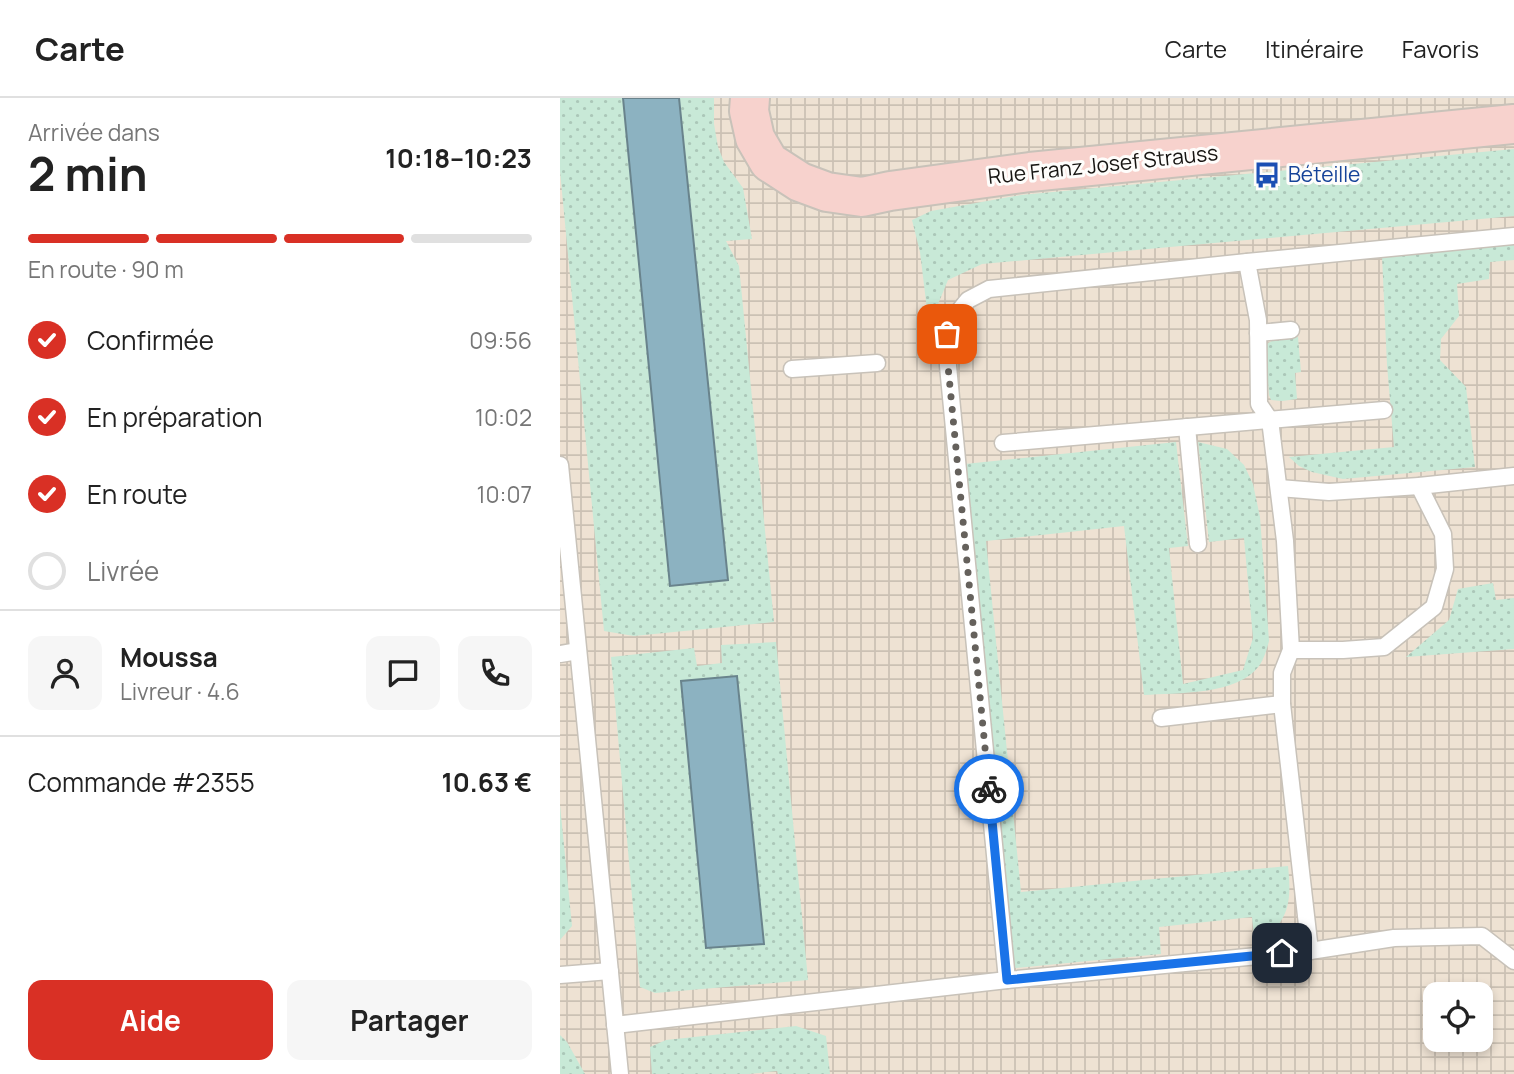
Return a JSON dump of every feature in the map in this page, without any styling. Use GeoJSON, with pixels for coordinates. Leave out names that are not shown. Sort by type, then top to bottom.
{"type":"FeatureCollection","features":[{"type":"Feature","properties":{"kind":"street","name":"Rue Franz Josef Strauss"},"geometry":{"type":"LineString","coordinates":[[750,98],[749,111],[755,138],[769,162],[800,182],[827,192],[862,197],[1030,172],[1514,124]]}},
{"type":"Feature","properties":{"kind":"lane"},"geometry":{"type":"LineString","coordinates":[[1007,980],[948,366],[947,334],[954,317],[968,300],[989,289],[1514,236]]}},
{"type":"Feature","properties":{"kind":"lane"},"geometry":{"type":"LineString","coordinates":[[1247,262],[1258,320],[1259,404],[1270,420],[1285,541],[1291,650],[1282,673],[1282,704],[1310,951]]}},
{"type":"Feature","properties":{"kind":"lane"},"geometry":{"type":"LineString","coordinates":[[1258,333],[1291,330]]}},
{"type":"Feature","properties":{"kind":"lane"},"geometry":{"type":"LineString","coordinates":[[792,369],[877,363]]}},
{"type":"Feature","properties":{"kind":"lane"},"geometry":{"type":"LineString","coordinates":[[1003,443],[1384,410]]}},
{"type":"Feature","properties":{"kind":"lane"},"geometry":{"type":"LineString","coordinates":[[1187,427],[1198,544]]}},
{"type":"Feature","properties":{"kind":"lane"},"geometry":{"type":"LineString","coordinates":[[560,465],[620,1074]]}},
{"type":"Feature","properties":{"kind":"lane"},"geometry":{"type":"LineString","coordinates":[[1279,488],[1329,492],[1514,477]]}},
{"type":"Feature","properties":{"kind":"lane"},"geometry":{"type":"LineString","coordinates":[[1291,650],[1384,647],[1434,607],[1445,569],[1443,534],[1419,486]]}},
{"type":"Feature","properties":{"kind":"lane"},"geometry":{"type":"LineString","coordinates":[[560,654],[578,651]]}},
{"type":"Feature","properties":{"kind":"lane"},"geometry":{"type":"LineString","coordinates":[[1161,718],[1282,704]]}},
{"type":"Feature","properties":{"kind":"lane"},"geometry":{"type":"LineString","coordinates":[[615,1025],[1007,980],[1310,951],[1394,938],[1482,936],[1514,961]]}},
{"type":"Feature","properties":{"kind":"lane"},"geometry":{"type":"LineString","coordinates":[[560,975],[610,971]]}},
{"type":"Feature","properties":{"kind":"shaded area"},"geometry":{"type":"Polygon","coordinates":[[[560,98],[1514,98],[1514,1074],[560,1074],[560,98]]]}},
{"type":"Feature","properties":{"kind":"green space"},"geometry":{"type":"Polygon","coordinates":[[[560,98],[623,98],[670,586],[728,580],[679,98],[714,98],[714,124],[718,147],[724,162],[743,188],[752,239],[726,241],[739,266],[774,622],[634,636],[604,631],[560,171],[560,98]]]}},
{"type":"Feature","properties":{"kind":"green space"},"geometry":{"type":"Polygon","coordinates":[[[1514,149],[1514,216],[982,264],[948,280],[929,326],[920,252],[912,220],[931,211],[1021,195],[1514,149]]]}},
{"type":"Feature","properties":{"kind":"green space"},"geometry":{"type":"Polygon","coordinates":[[[1514,243],[1514,260],[1490,262],[1489,279],[1457,284],[1459,316],[1441,339],[1440,360],[1466,387],[1475,467],[1343,479],[1312,472],[1289,457],[1394,447],[1382,256],[1514,243]]]}},
{"type":"Feature","properties":{"kind":"green space"},"geometry":{"type":"Polygon","coordinates":[[[1298,337],[1301,372],[1295,373],[1297,399],[1271,400],[1265,345],[1273,340],[1298,337]]]}},
{"type":"Feature","properties":{"kind":"green space"},"geometry":{"type":"Polygon","coordinates":[[[1176,442],[1188,546],[1169,548],[1183,684],[1243,670],[1253,638],[1244,538],[1209,542],[1198,442],[1227,449],[1244,465],[1253,484],[1260,517],[1269,641],[1266,651],[1259,666],[1237,682],[1206,691],[1144,695],[1124,526],[986,541],[1021,892],[1288,866],[1286,912],[1275,929],[1255,945],[1252,917],[1159,927],[1161,954],[1015,968],[965,464],[1176,442]]]}},
{"type":"Feature","properties":{"kind":"green space"},"geometry":{"type":"Polygon","coordinates":[[[1493,583],[1496,600],[1514,598],[1514,649],[1406,657],[1449,620],[1458,589],[1493,583]]]}},
{"type":"Feature","properties":{"kind":"green space"},"geometry":{"type":"Polygon","coordinates":[[[776,642],[808,980],[655,993],[640,987],[611,657],[694,648],[697,666],[722,663],[721,645],[776,642]]]}},
{"type":"Feature","properties":{"kind":"green space"},"geometry":{"type":"Polygon","coordinates":[[[560,805],[572,926],[560,940],[560,805]]]}},
{"type":"Feature","properties":{"kind":"green space"},"geometry":{"type":"Polygon","coordinates":[[[796,1026],[826,1036],[830,1074],[778,1074],[777,1071],[749,1074],[652,1074],[650,1047],[666,1040],[796,1026]]]}},
{"type":"Feature","properties":{"kind":"green space"},"geometry":{"type":"Polygon","coordinates":[[[560,1035],[567,1042],[585,1074],[560,1074],[560,1035]]]}},
{"type":"Feature","properties":{"kind":"water"},"geometry":{"type":"Polygon","coordinates":[[[623,98],[679,98],[728,580],[670,586],[623,98]]]}},
{"type":"Feature","properties":{"kind":"water"},"geometry":{"type":"Polygon","coordinates":[[[737,676],[764,944],[706,948],[681,681],[737,676]]]}},
{"type":"Feature","properties":{"kind":"way so far"},"geometry":{"type":"LineString","coordinates":[[947,334],[989,789]]}},
{"type":"Feature","properties":{"kind":"place","name":"Béteille"},"geometry":{"type":"Point","coordinates":[1267,175]}},
{"type":"Feature","properties":{"kind":"route"},"geometry":{"type":"LineString","coordinates":[[989,789],[1007,980],[1282,953]]}}]}
